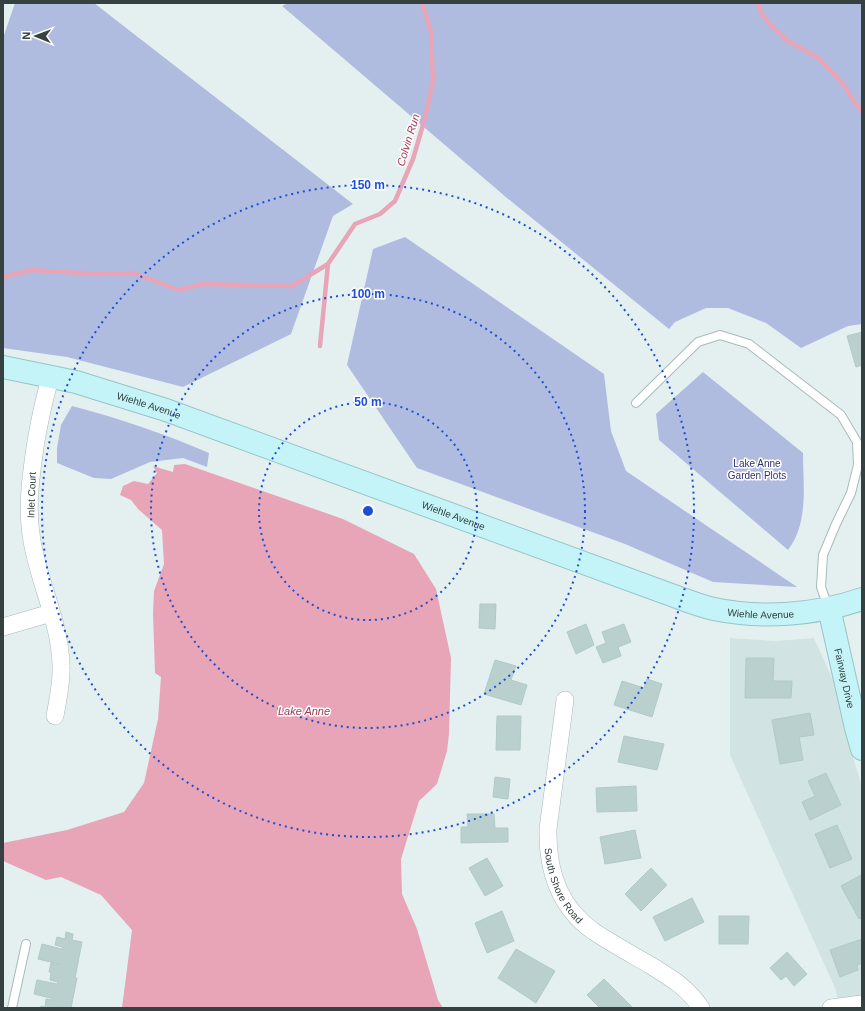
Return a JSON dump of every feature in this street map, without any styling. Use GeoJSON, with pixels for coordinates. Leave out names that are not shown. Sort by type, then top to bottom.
{"type":"FeatureCollection","features":[{"type":"Feature","properties":{"kind":"main road","name":"Wiehle Avenue"},"geometry":{"type":"LineString","coordinates":[[3,367],[51,376],[98,388],[191,418],[685,600],[714,609],[768,614],[828,608],[862,599]]}},
{"type":"Feature","properties":{"kind":"main road","name":"Wiehle Avenue"},"geometry":{"type":"LineString","coordinates":[[3,379],[51,376]]}},
{"type":"Feature","properties":{"kind":"main road","name":"Fairway Drive"},"geometry":{"type":"LineString","coordinates":[[828,608],[862,749]]}},
{"type":"Feature","properties":{"kind":"street","name":"Inlet Court"},"geometry":{"type":"LineString","coordinates":[[51,376],[43,400],[40,417],[31,472],[29,503],[30,529],[35,556],[52,613],[61,665],[55,716]]}},
{"type":"Feature","properties":{"kind":"street"},"geometry":{"type":"LineString","coordinates":[[3,627],[52,613]]}},
{"type":"Feature","properties":{"kind":"street","name":"South Shore Road"},"geometry":{"type":"LineString","coordinates":[[565,700],[547,847],[550,867],[556,885],[565,902],[592,930],[676,980],[694,998],[701,1008]]}},
{"type":"Feature","properties":{"kind":"street"},"geometry":{"type":"LineString","coordinates":[[831,1008],[862,1004]]}},
{"type":"Feature","properties":{"kind":"lane"},"geometry":{"type":"LineString","coordinates":[[636,403],[698,342],[720,335],[750,344],[841,415],[857,442],[858,465],[851,493],[823,555],[821,587],[828,608]]}},
{"type":"Feature","properties":{"kind":"lane"},"geometry":{"type":"LineString","coordinates":[[12,1008],[26,944]]}},
{"type":"Feature","properties":{"kind":"shaded area"},"geometry":{"type":"Polygon","coordinates":[[[730,638],[775,641],[814,638],[833,680],[844,728],[862,787],[862,1008],[840,1008],[835,988],[730,755],[730,638]]]}},
{"type":"Feature","properties":{"kind":"green space"},"geometry":{"type":"Polygon","coordinates":[[[15,3],[94,3],[353,204],[333,216],[291,334],[183,387],[67,357],[3,348],[3,38],[15,3]]]}},
{"type":"Feature","properties":{"kind":"green space"},"geometry":{"type":"Polygon","coordinates":[[[288,3],[862,3],[862,324],[848,326],[801,348],[766,323],[728,308],[706,308],[675,322],[669,329],[507,198],[282,6],[288,3]]]}},
{"type":"Feature","properties":{"kind":"green space"},"geometry":{"type":"Polygon","coordinates":[[[405,237],[604,374],[611,431],[626,471],[797,587],[713,582],[625,544],[417,468],[347,365],[373,249],[405,237]]]}},
{"type":"Feature","properties":{"kind":"green space","name":"Lake Anne Garden Plots"},"geometry":{"type":"Polygon","coordinates":[[[703,372],[803,453],[804,490],[802,516],[795,539],[788,550],[659,440],[656,414],[703,372]]]}},
{"type":"Feature","properties":{"kind":"green space"},"geometry":{"type":"Polygon","coordinates":[[[72,406],[142,427],[209,453],[207,467],[183,458],[150,462],[111,479],[94,478],[57,463],[57,448],[61,425],[72,406]]]}},
{"type":"Feature","properties":{"kind":"water","name":"Lake Anne"},"geometry":{"type":"Polygon","coordinates":[[[185,464],[343,519],[414,554],[436,589],[451,658],[449,734],[447,751],[437,784],[419,801],[401,859],[402,894],[417,929],[438,1000],[443,1008],[122,1008],[132,930],[101,895],[61,877],[46,880],[3,861],[3,843],[67,830],[124,812],[144,783],[158,719],[161,677],[155,673],[153,613],[154,591],[164,564],[162,530],[138,509],[131,500],[120,495],[123,486],[134,481],[148,484],[157,473],[153,466],[173,472],[174,465],[185,464]]]}},
{"type":"Feature","properties":{"kind":"building"},"geometry":{"type":"Polygon","coordinates":[[[862,332],[862,365],[856,367],[847,336],[862,332]]]}},
{"type":"Feature","properties":{"kind":"building"},"geometry":{"type":"Polygon","coordinates":[[[480,604],[496,604],[495,629],[479,628],[480,604]]]}},
{"type":"Feature","properties":{"kind":"building"},"geometry":{"type":"Polygon","coordinates":[[[586,624],[594,645],[576,654],[567,632],[586,624]]]}},
{"type":"Feature","properties":{"kind":"building"},"geometry":{"type":"Polygon","coordinates":[[[624,624],[631,642],[618,647],[621,656],[603,663],[596,647],[606,643],[602,632],[624,624]]]}},
{"type":"Feature","properties":{"kind":"building"},"geometry":{"type":"Polygon","coordinates":[[[746,658],[774,658],[773,681],[792,681],[791,698],[745,698],[746,658]]]}},
{"type":"Feature","properties":{"kind":"building"},"geometry":{"type":"Polygon","coordinates":[[[495,660],[516,666],[511,680],[527,685],[521,705],[484,694],[495,660]]]}},
{"type":"Feature","properties":{"kind":"building"},"geometry":{"type":"Polygon","coordinates":[[[647,679],[662,684],[652,717],[614,705],[622,681],[644,688],[647,679]]]}},
{"type":"Feature","properties":{"kind":"building"},"geometry":{"type":"Polygon","coordinates":[[[810,713],[814,735],[799,737],[803,760],[780,764],[772,720],[810,713]]]}},
{"type":"Feature","properties":{"kind":"building"},"geometry":{"type":"Polygon","coordinates":[[[497,716],[521,716],[520,750],[496,750],[497,716]]]}},
{"type":"Feature","properties":{"kind":"building"},"geometry":{"type":"Polygon","coordinates":[[[624,736],[664,744],[657,770],[618,762],[624,736]]]}},
{"type":"Feature","properties":{"kind":"building"},"geometry":{"type":"Polygon","coordinates":[[[826,773],[841,805],[810,820],[802,802],[815,796],[808,781],[826,773]]]}},
{"type":"Feature","properties":{"kind":"building"},"geometry":{"type":"Polygon","coordinates":[[[495,777],[510,779],[508,799],[493,797],[495,777]]]}},
{"type":"Feature","properties":{"kind":"building"},"geometry":{"type":"Polygon","coordinates":[[[636,786],[637,811],[597,812],[596,788],[636,786]]]}},
{"type":"Feature","properties":{"kind":"building"},"geometry":{"type":"Polygon","coordinates":[[[467,814],[494,814],[495,828],[508,828],[508,842],[461,843],[461,827],[468,827],[467,814]]]}},
{"type":"Feature","properties":{"kind":"building"},"geometry":{"type":"Polygon","coordinates":[[[837,825],[852,859],[830,868],[815,834],[837,825]]]}},
{"type":"Feature","properties":{"kind":"building"},"geometry":{"type":"Polygon","coordinates":[[[635,830],[641,858],[605,864],[600,837],[635,830]]]}},
{"type":"Feature","properties":{"kind":"building"},"geometry":{"type":"Polygon","coordinates":[[[487,858],[503,886],[485,896],[469,868],[487,858]]]}},
{"type":"Feature","properties":{"kind":"building"},"geometry":{"type":"Polygon","coordinates":[[[651,868],[667,885],[641,911],[625,894],[651,868]]]}},
{"type":"Feature","properties":{"kind":"building"},"geometry":{"type":"Polygon","coordinates":[[[861,875],[862,918],[859,919],[841,886],[861,875]]]}},
{"type":"Feature","properties":{"kind":"building"},"geometry":{"type":"Polygon","coordinates":[[[692,898],[704,922],[665,941],[653,917],[692,898]]]}},
{"type":"Feature","properties":{"kind":"building"},"geometry":{"type":"Polygon","coordinates":[[[502,911],[514,941],[487,953],[475,923],[502,911]]]}},
{"type":"Feature","properties":{"kind":"building"},"geometry":{"type":"Polygon","coordinates":[[[719,916],[749,916],[748,944],[719,944],[719,916]]]}},
{"type":"Feature","properties":{"kind":"building"},"geometry":{"type":"Polygon","coordinates":[[[66,932],[73,934],[72,940],[82,942],[71,1008],[41,1008],[41,1006],[45,1007],[46,999],[55,999],[34,994],[37,980],[57,984],[58,982],[50,980],[51,972],[49,972],[51,963],[59,965],[38,959],[42,944],[62,949],[63,947],[55,945],[57,937],[65,939],[66,932]]]}},
{"type":"Feature","properties":{"kind":"building"},"geometry":{"type":"Polygon","coordinates":[[[862,939],[862,963],[857,965],[858,970],[840,977],[830,950],[862,939]]]}},
{"type":"Feature","properties":{"kind":"building"},"geometry":{"type":"Polygon","coordinates":[[[516,949],[555,971],[536,1003],[498,978],[516,949]]]}},
{"type":"Feature","properties":{"kind":"building"},"geometry":{"type":"Polygon","coordinates":[[[787,952],[807,974],[794,986],[786,976],[781,980],[770,968],[787,952]]]}},
{"type":"Feature","properties":{"kind":"building"},"geometry":{"type":"Polygon","coordinates":[[[604,979],[632,1007],[631,1008],[600,1008],[587,995],[604,979]]]}},
{"type":"Feature","properties":{"kind":"waterway","name":"Colvin Run"},"geometry":{"type":"LineString","coordinates":[[320,346],[328,264],[355,224],[380,214],[395,201],[413,159],[425,118],[433,81],[431,32],[422,3]]}},
{"type":"Feature","properties":{"kind":"waterway"},"geometry":{"type":"LineString","coordinates":[[757,3],[763,16],[788,41],[817,57],[843,84],[862,111]]}},
{"type":"Feature","properties":{"kind":"waterway"},"geometry":{"type":"LineString","coordinates":[[3,277],[31,270],[98,274],[133,273],[179,290],[202,284],[292,286],[328,264]]}}]}
